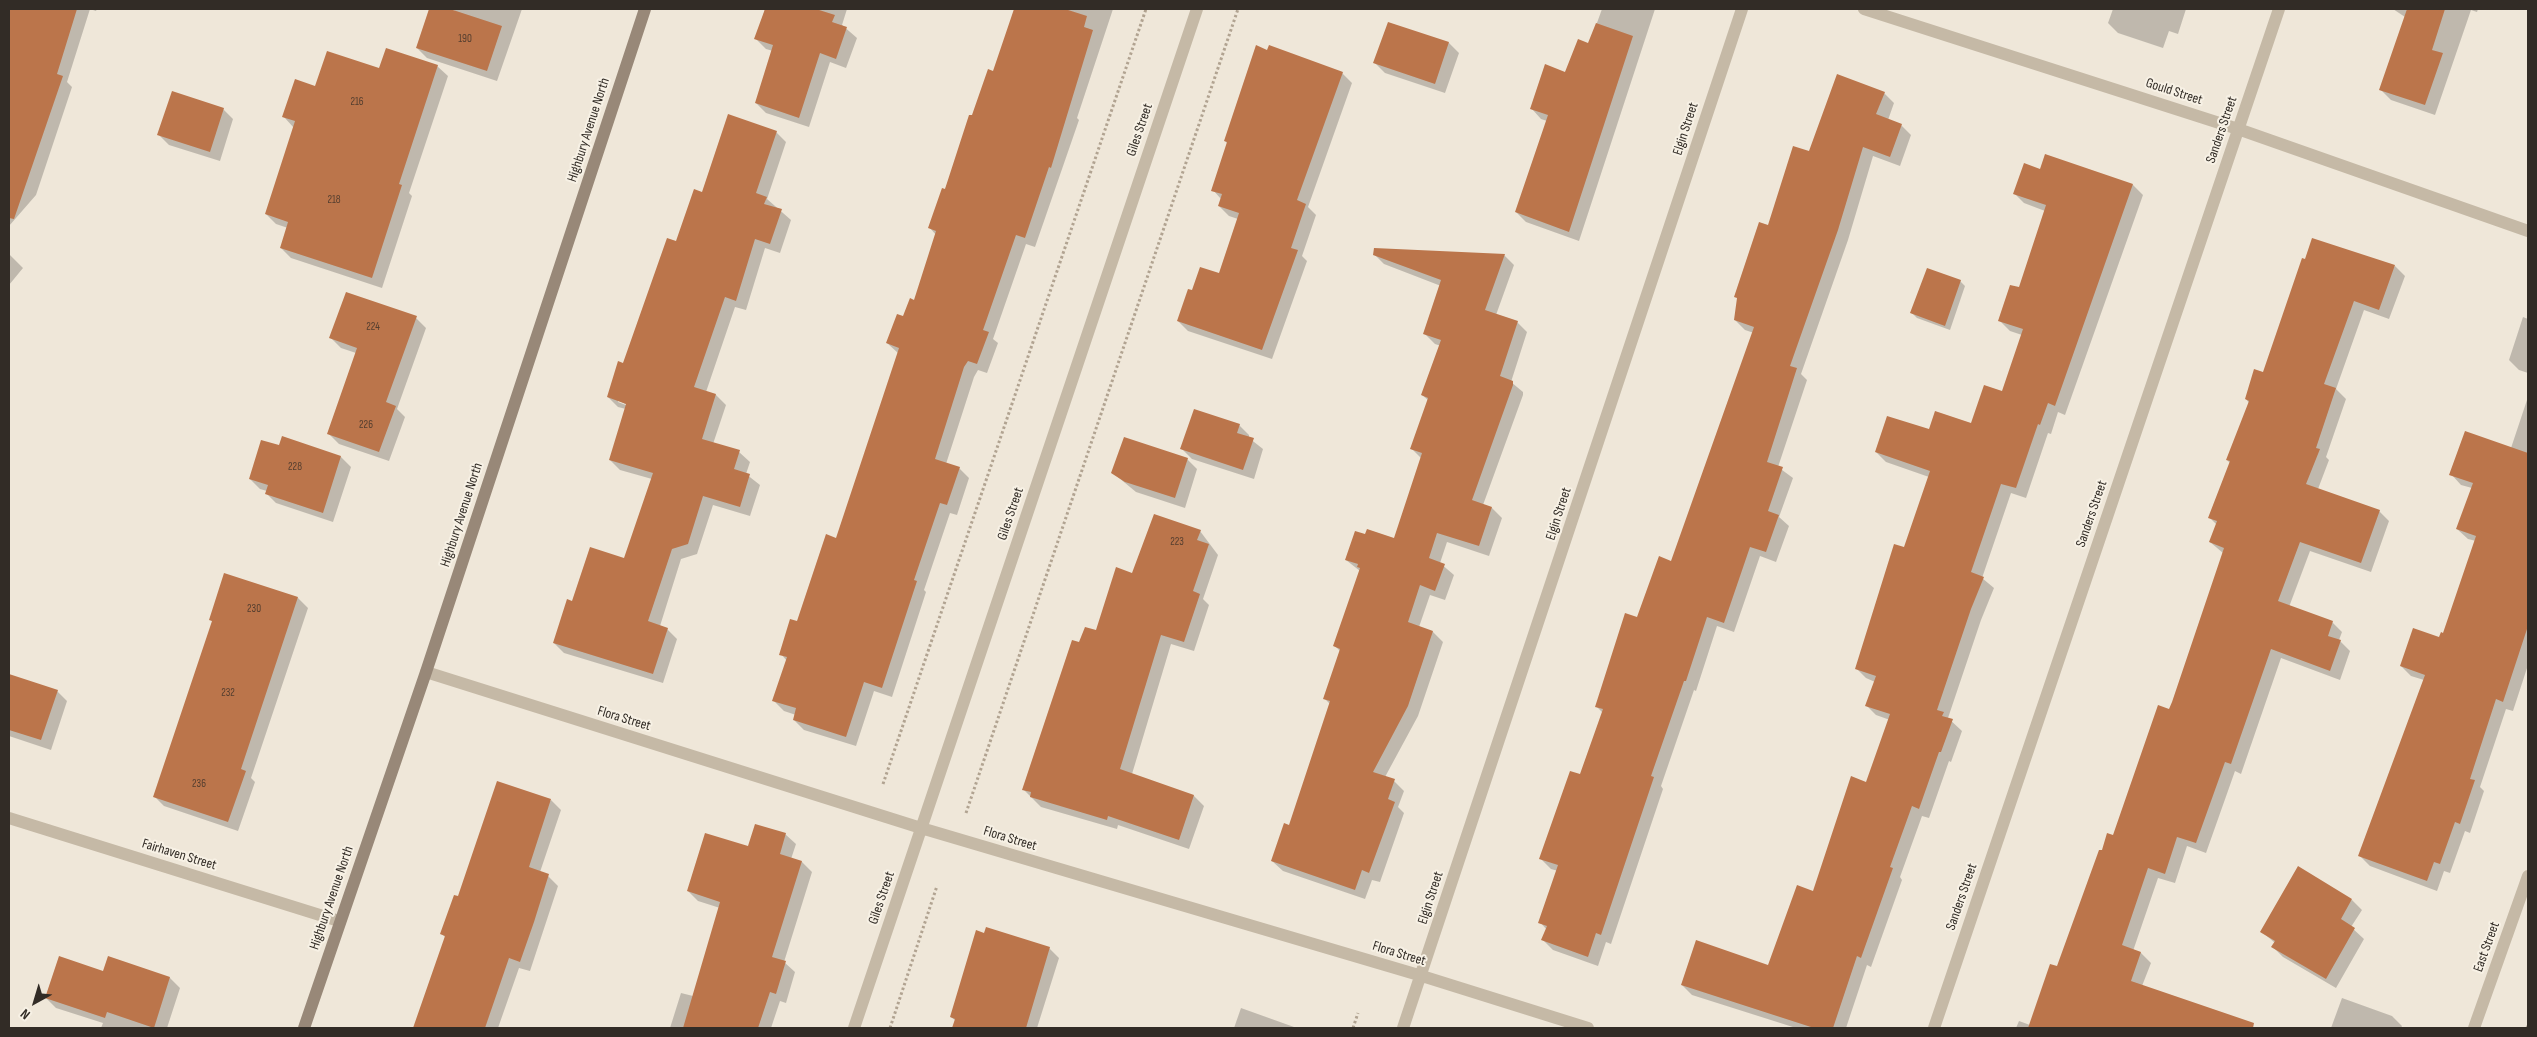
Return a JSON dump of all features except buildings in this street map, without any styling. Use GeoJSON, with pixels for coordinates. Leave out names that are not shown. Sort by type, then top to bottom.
{"type":"FeatureCollection","features":[{"type":"Feature","properties":{"kind":"main road","name":"Highbury Avenue North"},"geometry":{"type":"LineString","coordinates":[[304,1028],[426,672],[645,9]]}},
{"type":"Feature","properties":{"kind":"street","name":"Giles Street"},"geometry":{"type":"LineString","coordinates":[[854,1028],[1197,9]]}},
{"type":"Feature","properties":{"kind":"street","name":"Elgin Street"},"geometry":{"type":"LineString","coordinates":[[1403,1028],[1422,976],[1742,9]]}},
{"type":"Feature","properties":{"kind":"street","name":"Gould Street"},"geometry":{"type":"LineString","coordinates":[[1864,9],[2238,129],[2528,231]]}},
{"type":"Feature","properties":{"kind":"street","name":"Sanders Street"},"geometry":{"type":"LineString","coordinates":[[1934,1028],[2279,9]]}},
{"type":"Feature","properties":{"kind":"street","name":"Flora Street"},"geometry":{"type":"LineString","coordinates":[[426,672],[921,828],[1422,976],[1588,1028]]}},
{"type":"Feature","properties":{"kind":"street","name":"Fairhaven Street"},"geometry":{"type":"LineString","coordinates":[[9,818],[340,921]]}},
{"type":"Feature","properties":{"kind":"street","name":"East Street"},"geometry":{"type":"LineString","coordinates":[[2474,1028],[2528,876]]}},
{"type":"Feature","properties":{"kind":"path"},"geometry":{"type":"LineString","coordinates":[[883,784],[1146,9]]}},
{"type":"Feature","properties":{"kind":"path"},"geometry":{"type":"LineString","coordinates":[[966,814],[1238,9]]}},
{"type":"Feature","properties":{"kind":"path"},"geometry":{"type":"LineString","coordinates":[[890,1028],[937,886]]}},
{"type":"Feature","properties":{"kind":"path"},"geometry":{"type":"LineString","coordinates":[[1352,1028],[1358,1013]]}}]}
